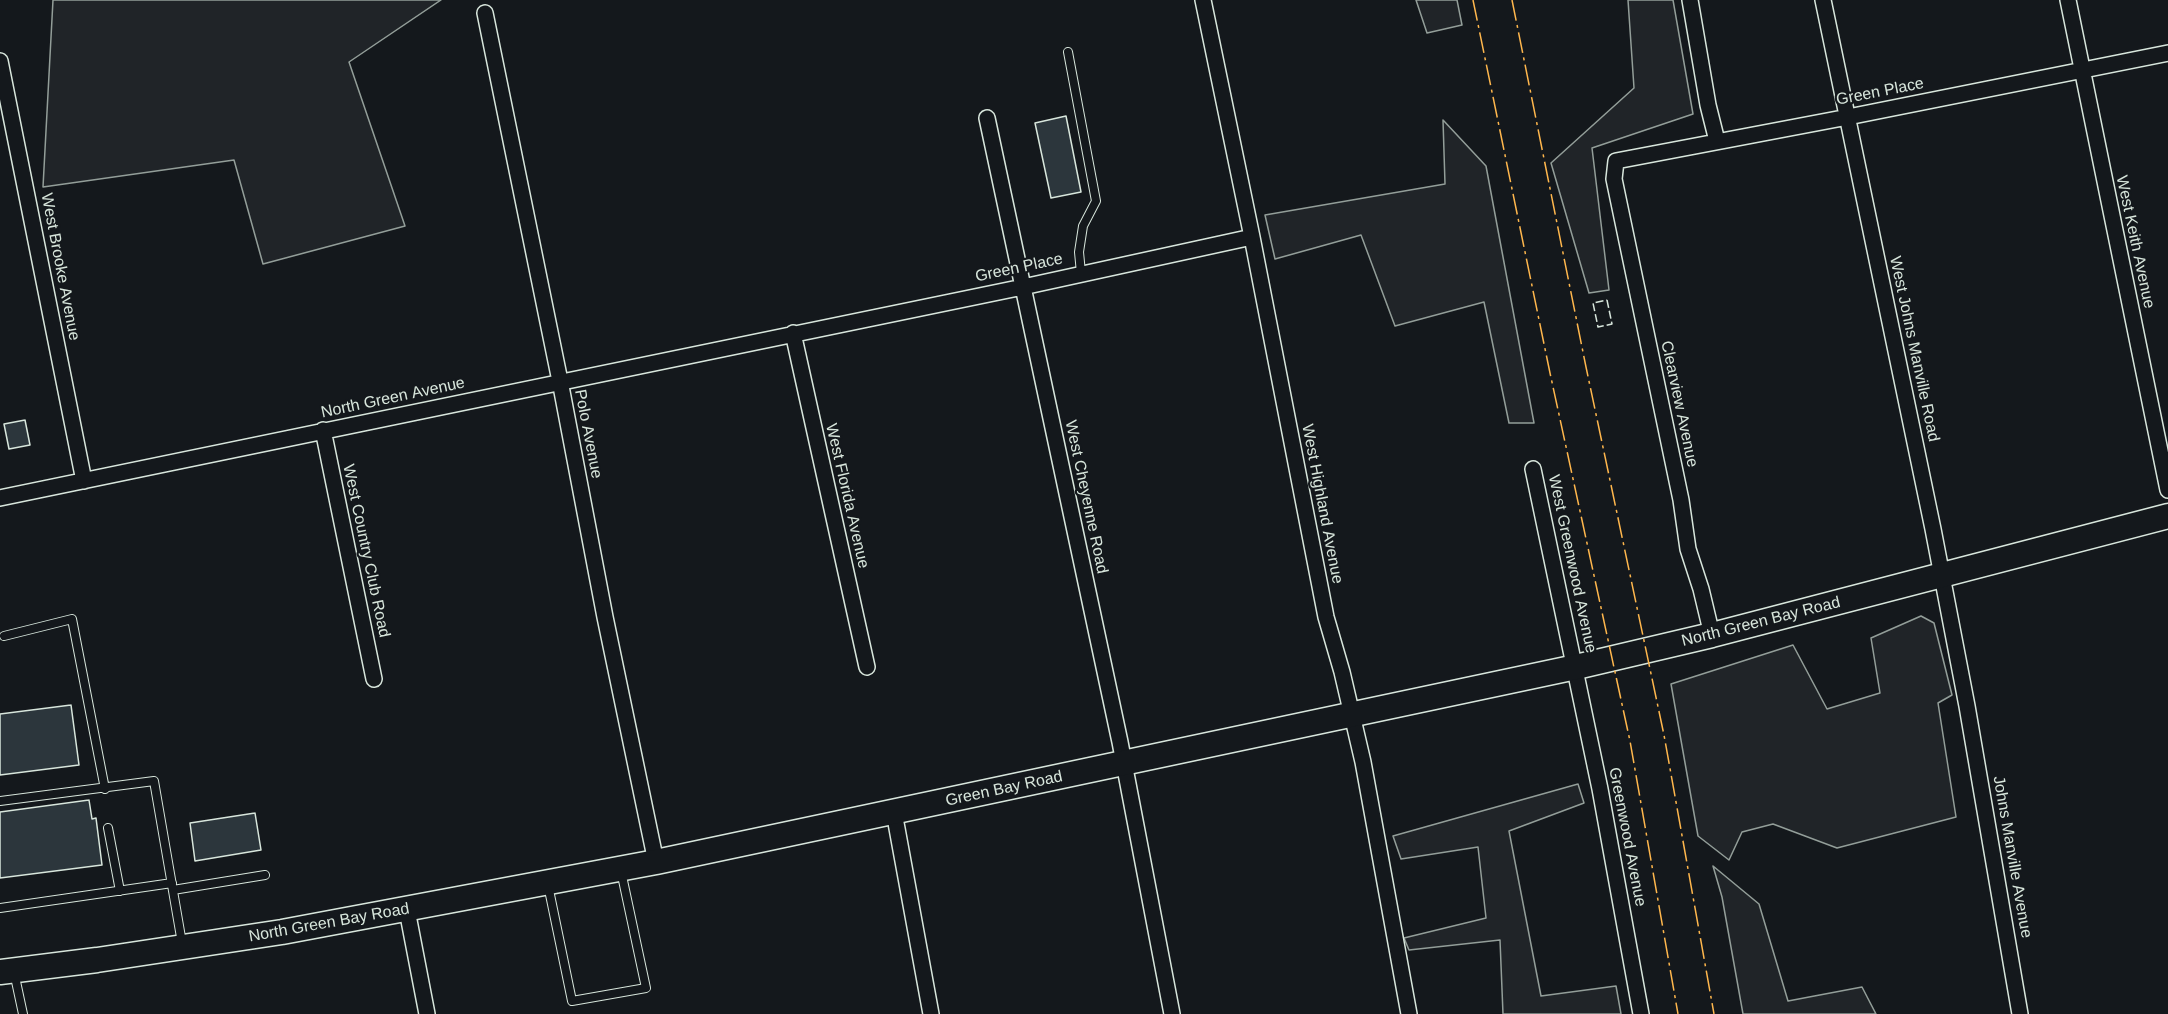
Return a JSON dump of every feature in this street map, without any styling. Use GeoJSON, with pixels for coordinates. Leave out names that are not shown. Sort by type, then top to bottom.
{"type":"FeatureCollection","features":[{"type":"Feature","properties":{"kind":"main road","name":"North Green Bay Road"},"geometry":{"type":"LineString","coordinates":[[1352,716],[1712,635],[2168,516]]}},
{"type":"Feature","properties":{"kind":"main road","name":"Green Bay Road"},"geometry":{"type":"LineString","coordinates":[[656,862],[1352,716]]}},
{"type":"Feature","properties":{"kind":"main road","name":"North Green Bay Road"},"geometry":{"type":"LineString","coordinates":[[7,971],[183,948],[407,910],[656,862]]}},
{"type":"Feature","properties":{"kind":"street","name":"West Highland Avenue"},"geometry":{"type":"LineString","coordinates":[[1203,0],[1326,617],[1352,716],[1375,824],[1408,1014]]}},
{"type":"Feature","properties":{"kind":"street"},"geometry":{"type":"LineString","coordinates":[[1690,0],[1708,105],[1717,141]]}},
{"type":"Feature","properties":{"kind":"street","name":"West Johns Manville Road"},"geometry":{"type":"LineString","coordinates":[[1823,0],[1967,706]]}},
{"type":"Feature","properties":{"kind":"street","name":"West Keith Avenue"},"geometry":{"type":"LineString","coordinates":[[2068,0],[2168,490]]}},
{"type":"Feature","properties":{"kind":"street","name":"Polo Avenue"},"geometry":{"type":"LineString","coordinates":[[485,13],[560,381],[604,616],[656,862]]}},
{"type":"Feature","properties":{"kind":"street","name":"Green Place"},"geometry":{"type":"LineString","coordinates":[[1614,179],[1616,161],[2168,52]]}},
{"type":"Feature","properties":{"kind":"street","name":"West Brooke Avenue"},"geometry":{"type":"LineString","coordinates":[[1,70],[84,481]]}},
{"type":"Feature","properties":{"kind":"street","name":"West Cheyenne Road"},"geometry":{"type":"LineString","coordinates":[[987,118],[1149,884],[1172,1014]]}},
{"type":"Feature","properties":{"kind":"street","name":"Clearview Avenue"},"geometry":{"type":"LineString","coordinates":[[1614,179],[1681,500],[1688,549],[1712,635]]}},
{"type":"Feature","properties":{"kind":"street","name":"Green Place"},"geometry":{"type":"LineString","coordinates":[[792,333],[1023,287],[1252,237]]}},
{"type":"Feature","properties":{"kind":"street","name":"North Green Avenue"},"geometry":{"type":"LineString","coordinates":[[0,498],[792,333]]}},
{"type":"Feature","properties":{"kind":"street","name":"West Florida Avenue"},"geometry":{"type":"LineString","coordinates":[[792,333],[867,667]]}},
{"type":"Feature","properties":{"kind":"street","name":"West Country Club Road"},"geometry":{"type":"LineString","coordinates":[[323,430],[374,679]]}},
{"type":"Feature","properties":{"kind":"street","name":"West Greenwood Avenue"},"geometry":{"type":"LineString","coordinates":[[1533,469],[1576,667]]}},
{"type":"Feature","properties":{"kind":"street","name":"Greenwood Avenue"},"geometry":{"type":"LineString","coordinates":[[1576,667],[1641,1014]]}},
{"type":"Feature","properties":{"kind":"street","name":"Johns Manville Avenue"},"geometry":{"type":"LineString","coordinates":[[1967,706],[2020,1014]]}},
{"type":"Feature","properties":{"kind":"street"},"geometry":{"type":"LineString","coordinates":[[894,812],[931,1014]]}},
{"type":"Feature","properties":{"kind":"street"},"geometry":{"type":"LineString","coordinates":[[407,910],[427,1014]]}},
{"type":"Feature","properties":{"kind":"lane"},"geometry":{"type":"LineString","coordinates":[[1068,52],[1096,201],[1083,226],[1079,252],[1081,273]]}},
{"type":"Feature","properties":{"kind":"lane"},"geometry":{"type":"LineString","coordinates":[[4,636],[72,619],[105,789]]}},
{"type":"Feature","properties":{"kind":"lane"},"geometry":{"type":"LineString","coordinates":[[0,801],[154,781],[183,948]]}},
{"type":"Feature","properties":{"kind":"lane"},"geometry":{"type":"LineString","coordinates":[[108,828],[120,891]]}},
{"type":"Feature","properties":{"kind":"lane"},"geometry":{"type":"LineString","coordinates":[[548,884],[572,1001],[646,988],[621,869]]}},
{"type":"Feature","properties":{"kind":"lane"},"geometry":{"type":"LineString","coordinates":[[0,908],[120,891],[265,875]]}},
{"type":"Feature","properties":{"kind":"lane"},"geometry":{"type":"LineString","coordinates":[[7,971],[23,1014]]}},
{"type":"Feature","properties":{"kind":"shaded area"},"geometry":{"type":"Polygon","coordinates":[[[53,0],[441,0],[349,62],[405,226],[263,264],[234,160],[43,187],[53,0]]]}},
{"type":"Feature","properties":{"kind":"shaded area"},"geometry":{"type":"Polygon","coordinates":[[[1416,0],[1457,0],[1462,25],[1427,33],[1416,0]]]}},
{"type":"Feature","properties":{"kind":"shaded area"},"geometry":{"type":"Polygon","coordinates":[[[1628,0],[1673,0],[1693,114],[1592,148],[1609,290],[1589,293],[1551,163],[1634,88],[1628,0]]]}},
{"type":"Feature","properties":{"kind":"shaded area"},"geometry":{"type":"Polygon","coordinates":[[[1443,120],[1486,166],[1534,423],[1509,423],[1484,302],[1395,326],[1361,235],[1275,259],[1265,215],[1445,184],[1443,120]]]}},
{"type":"Feature","properties":{"kind":"shaded area"},"geometry":{"type":"Polygon","coordinates":[[[1921,616],[1934,623],[1952,695],[1938,703],[1956,817],[1837,848],[1773,824],[1742,832],[1729,860],[1698,836],[1671,684],[1793,645],[1827,709],[1880,693],[1871,638],[1921,616]]]}},
{"type":"Feature","properties":{"kind":"shaded area"},"geometry":{"type":"Polygon","coordinates":[[[1578,784],[1584,803],[1509,831],[1541,996],[1616,986],[1621,1014],[1503,1014],[1500,940],[1409,950],[1404,938],[1486,918],[1478,847],[1401,859],[1393,836],[1578,784]]]}},
{"type":"Feature","properties":{"kind":"shaded area"},"geometry":{"type":"Polygon","coordinates":[[[1713,866],[1759,904],[1788,1001],[1862,987],[1876,1014],[1743,1014],[1722,897],[1713,866]]]}},
{"type":"Feature","properties":{"kind":"building"},"geometry":{"type":"Polygon","coordinates":[[[1066,116],[1081,192],[1051,198],[1035,123],[1066,116]]]}},
{"type":"Feature","properties":{"kind":"building"},"geometry":{"type":"Polygon","coordinates":[[[25,420],[30,445],[9,449],[4,424],[25,420]]]}},
{"type":"Feature","properties":{"kind":"building"},"geometry":{"type":"Polygon","coordinates":[[[71,705],[79,765],[0,775],[0,714],[71,705]]]}},
{"type":"Feature","properties":{"kind":"building"},"geometry":{"type":"Polygon","coordinates":[[[89,800],[92,819],[96,818],[102,865],[0,878],[0,812],[89,800]]]}},
{"type":"Feature","properties":{"kind":"building"},"geometry":{"type":"Polygon","coordinates":[[[255,813],[261,850],[195,861],[190,823],[255,813]]]}},
{"type":"Feature","properties":{"kind":"fence"},"geometry":{"type":"LineString","coordinates":[[1607,300],[1612,324],[1598,327],[1593,303],[1607,300]]}},
{"type":"Feature","properties":{"kind":"power"},"geometry":{"type":"LineString","coordinates":[[1473,0],[1550,373],[1630,741],[1678,1014]]}},
{"type":"Feature","properties":{"kind":"power"},"geometry":{"type":"LineString","coordinates":[[1512,0],[1586,367],[1664,735],[1714,1014]]}}]}
